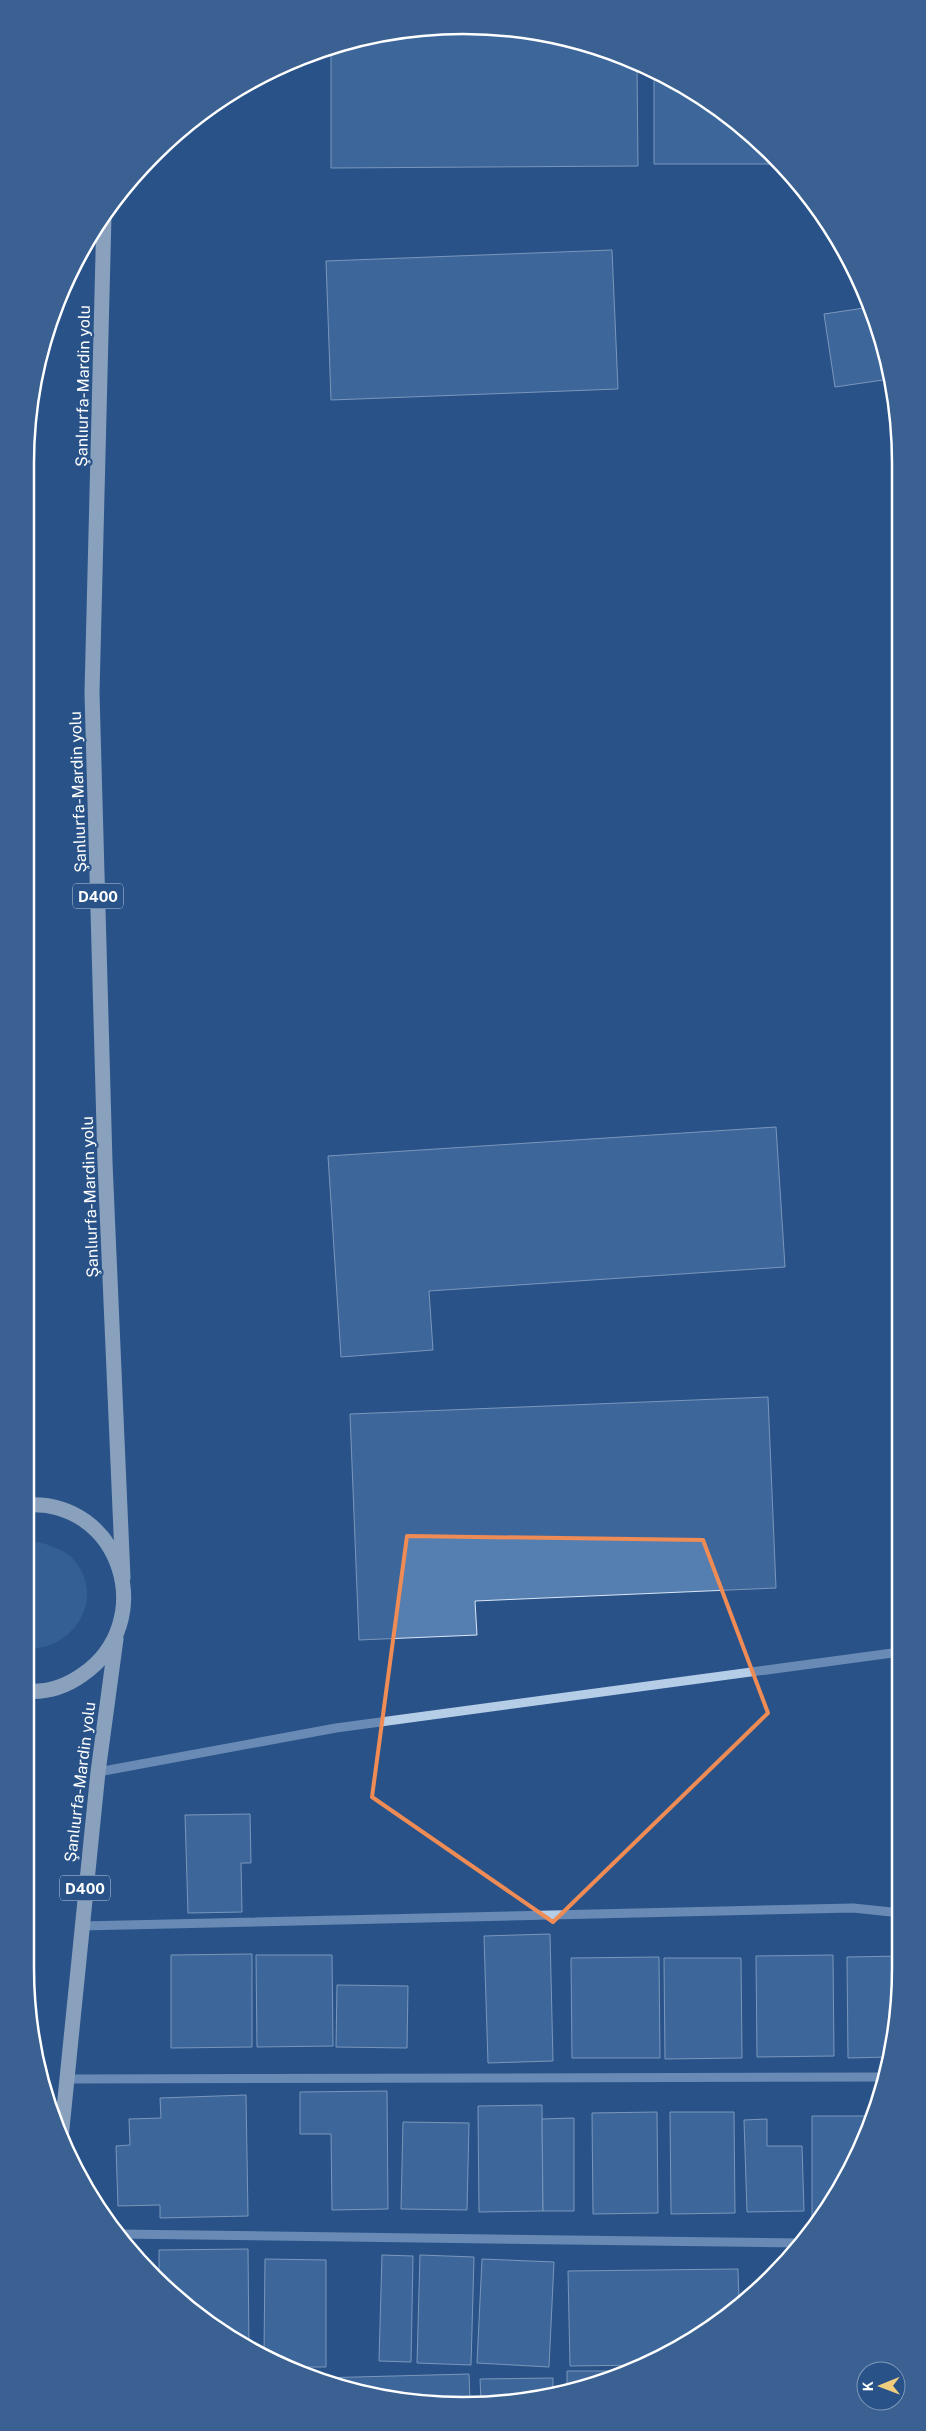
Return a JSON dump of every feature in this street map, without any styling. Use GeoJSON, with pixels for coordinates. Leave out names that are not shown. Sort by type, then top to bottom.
{"type":"FeatureCollection","features":[{"type":"Feature","properties":{"kind":"highway","name":"Şanlıurfa-Mardin yolu"},"geometry":{"type":"LineString","coordinates":[[104,229],[92,693],[105,1163],[122,1578]]}},
{"type":"Feature","properties":{"kind":"highway"},"geometry":{"type":"LineString","coordinates":[[34,1504],[40,1504],[69,1512],[94,1527],[112,1550],[122,1578],[124,1609],[116,1639],[97,1665],[70,1684],[39,1693],[34,1692]]}},
{"type":"Feature","properties":{"kind":"highway","name":"Şanlıurfa-Mardin yolu"},"geometry":{"type":"LineString","coordinates":[[63,2122],[98,1772],[116,1639]]}},
{"type":"Feature","properties":{"kind":"street"},"geometry":{"type":"LineString","coordinates":[[98,1772],[336,1728],[892,1653]]}},
{"type":"Feature","properties":{"kind":"street"},"geometry":{"type":"LineString","coordinates":[[81,1926],[853,1908],[892,1912]]}},
{"type":"Feature","properties":{"kind":"street"},"geometry":{"type":"LineString","coordinates":[[67,2079],[878,2077]]}},
{"type":"Feature","properties":{"kind":"street"},"geometry":{"type":"LineString","coordinates":[[126,2234],[793,2243]]}},
{"type":"Feature","properties":{"kind":"highlighted area"},"geometry":{"type":"Polygon","coordinates":[[[407,1536],[703,1540],[768,1713],[553,1922],[372,1797],[407,1536]]]}},
{"type":"Feature","properties":{"kind":"shaded area"},"geometry":{"type":"Polygon","coordinates":[[[34,1542],[39,1542],[59,1549],[70,1556],[81,1571],[86,1587],[86,1603],[81,1618],[71,1631],[59,1641],[43,1647],[34,1648],[34,1542]]]}},
{"type":"Feature","properties":{"kind":"building"},"geometry":{"type":"Polygon","coordinates":[[[463,34],[519,37],[574,48],[637,71],[638,166],[331,168],[331,55],[352,48],[407,37],[435,35],[463,34]]]}},
{"type":"Feature","properties":{"kind":"building"},"geometry":{"type":"Polygon","coordinates":[[[654,79],[678,91],[724,122],[772,164],[654,164],[654,79]]]}},
{"type":"Feature","properties":{"kind":"building"},"geometry":{"type":"Polygon","coordinates":[[[612,250],[618,389],[331,400],[326,261],[612,250]]]}},
{"type":"Feature","properties":{"kind":"building"},"geometry":{"type":"Polygon","coordinates":[[[863,308],[878,352],[884,380],[835,387],[824,314],[863,308]]]}},
{"type":"Feature","properties":{"kind":"building"},"geometry":{"type":"Polygon","coordinates":[[[776,1127],[785,1267],[429,1291],[433,1350],[341,1357],[328,1156],[776,1127]]]}},
{"type":"Feature","properties":{"kind":"building"},"geometry":{"type":"Polygon","coordinates":[[[768,1397],[776,1588],[475,1601],[477,1635],[359,1640],[350,1414],[768,1397]]]}},
{"type":"Feature","properties":{"kind":"building"},"geometry":{"type":"Polygon","coordinates":[[[250,1814],[251,1863],[241,1863],[242,1912],[188,1913],[185,1815],[250,1814]]]}},
{"type":"Feature","properties":{"kind":"building"},"geometry":{"type":"Polygon","coordinates":[[[550,1934],[553,2061],[488,2063],[484,1936],[550,1934]]]}},
{"type":"Feature","properties":{"kind":"building"},"geometry":{"type":"Polygon","coordinates":[[[252,1954],[252,2047],[171,2048],[171,1955],[252,1954]]]}},
{"type":"Feature","properties":{"kind":"building"},"geometry":{"type":"Polygon","coordinates":[[[256,1955],[332,1955],[333,2046],[257,2047],[256,1955]]]}},
{"type":"Feature","properties":{"kind":"building"},"geometry":{"type":"Polygon","coordinates":[[[833,1955],[834,2056],[757,2057],[756,1956],[833,1955]]]}},
{"type":"Feature","properties":{"kind":"building"},"geometry":{"type":"Polygon","coordinates":[[[892,1956],[889,2024],[883,2057],[848,2058],[847,1957],[892,1956]]]}},
{"type":"Feature","properties":{"kind":"building"},"geometry":{"type":"Polygon","coordinates":[[[659,1957],[660,2058],[572,2058],[571,1958],[659,1957]]]}},
{"type":"Feature","properties":{"kind":"building"},"geometry":{"type":"Polygon","coordinates":[[[664,1958],[741,1958],[742,2058],[665,2059],[664,1958]]]}},
{"type":"Feature","properties":{"kind":"building"},"geometry":{"type":"Polygon","coordinates":[[[337,1985],[408,1986],[407,2048],[336,2047],[337,1985]]]}},
{"type":"Feature","properties":{"kind":"building"},"geometry":{"type":"Polygon","coordinates":[[[387,2091],[388,2209],[332,2210],[331,2134],[300,2134],[300,2092],[387,2091]]]}},
{"type":"Feature","properties":{"kind":"building"},"geometry":{"type":"Polygon","coordinates":[[[246,2095],[248,2216],[160,2218],[160,2205],[118,2206],[116,2146],[130,2145],[129,2119],[161,2118],[160,2098],[246,2095]]]}},
{"type":"Feature","properties":{"kind":"building"},"geometry":{"type":"Polygon","coordinates":[[[542,2105],[543,2211],[479,2212],[478,2106],[542,2105]]]}},
{"type":"Feature","properties":{"kind":"building"},"geometry":{"type":"Polygon","coordinates":[[[657,2112],[658,2213],[593,2214],[592,2113],[657,2112]]]}},
{"type":"Feature","properties":{"kind":"building"},"geometry":{"type":"Polygon","coordinates":[[[670,2112],[734,2112],[735,2213],[671,2214],[670,2112]]]}},
{"type":"Feature","properties":{"kind":"building"},"geometry":{"type":"Polygon","coordinates":[[[812,2116],[866,2116],[860,2132],[835,2183],[812,2218],[812,2116]]]}},
{"type":"Feature","properties":{"kind":"building"},"geometry":{"type":"Polygon","coordinates":[[[574,2118],[574,2211],[543,2211],[542,2119],[574,2118]]]}},
{"type":"Feature","properties":{"kind":"building"},"geometry":{"type":"Polygon","coordinates":[[[767,2119],[767,2146],[802,2146],[804,2211],[747,2212],[744,2120],[767,2119]]]}},
{"type":"Feature","properties":{"kind":"building"},"geometry":{"type":"Polygon","coordinates":[[[403,2122],[469,2123],[467,2210],[401,2209],[403,2122]]]}},
{"type":"Feature","properties":{"kind":"building"},"geometry":{"type":"Polygon","coordinates":[[[248,2249],[249,2340],[202,2309],[159,2272],[159,2250],[248,2249]]]}},
{"type":"Feature","properties":{"kind":"building"},"geometry":{"type":"Polygon","coordinates":[[[382,2255],[413,2256],[411,2362],[379,2361],[382,2255]]]}},
{"type":"Feature","properties":{"kind":"building"},"geometry":{"type":"Polygon","coordinates":[[[420,2255],[474,2257],[471,2365],[417,2363],[420,2255]]]}},
{"type":"Feature","properties":{"kind":"building"},"geometry":{"type":"Polygon","coordinates":[[[265,2259],[326,2260],[326,2367],[305,2367],[264,2348],[265,2259]]]}},
{"type":"Feature","properties":{"kind":"building"},"geometry":{"type":"Polygon","coordinates":[[[482,2259],[554,2262],[549,2367],[477,2363],[482,2259]]]}},
{"type":"Feature","properties":{"kind":"building"},"geometry":{"type":"Polygon","coordinates":[[[738,2269],[739,2297],[678,2340],[627,2365],[570,2366],[568,2271],[738,2269]]]}},
{"type":"Feature","properties":{"kind":"building"},"geometry":{"type":"Polygon","coordinates":[[[567,2371],[610,2371],[574,2383],[567,2385],[567,2371]]]}},
{"type":"Feature","properties":{"kind":"building"},"geometry":{"type":"Polygon","coordinates":[[[469,2374],[470,2397],[407,2394],[352,2383],[336,2378],[469,2374]]]}},
{"type":"Feature","properties":{"kind":"building"},"geometry":{"type":"Polygon","coordinates":[[[553,2378],[553,2388],[519,2394],[481,2396],[480,2379],[553,2378]]]}}]}
